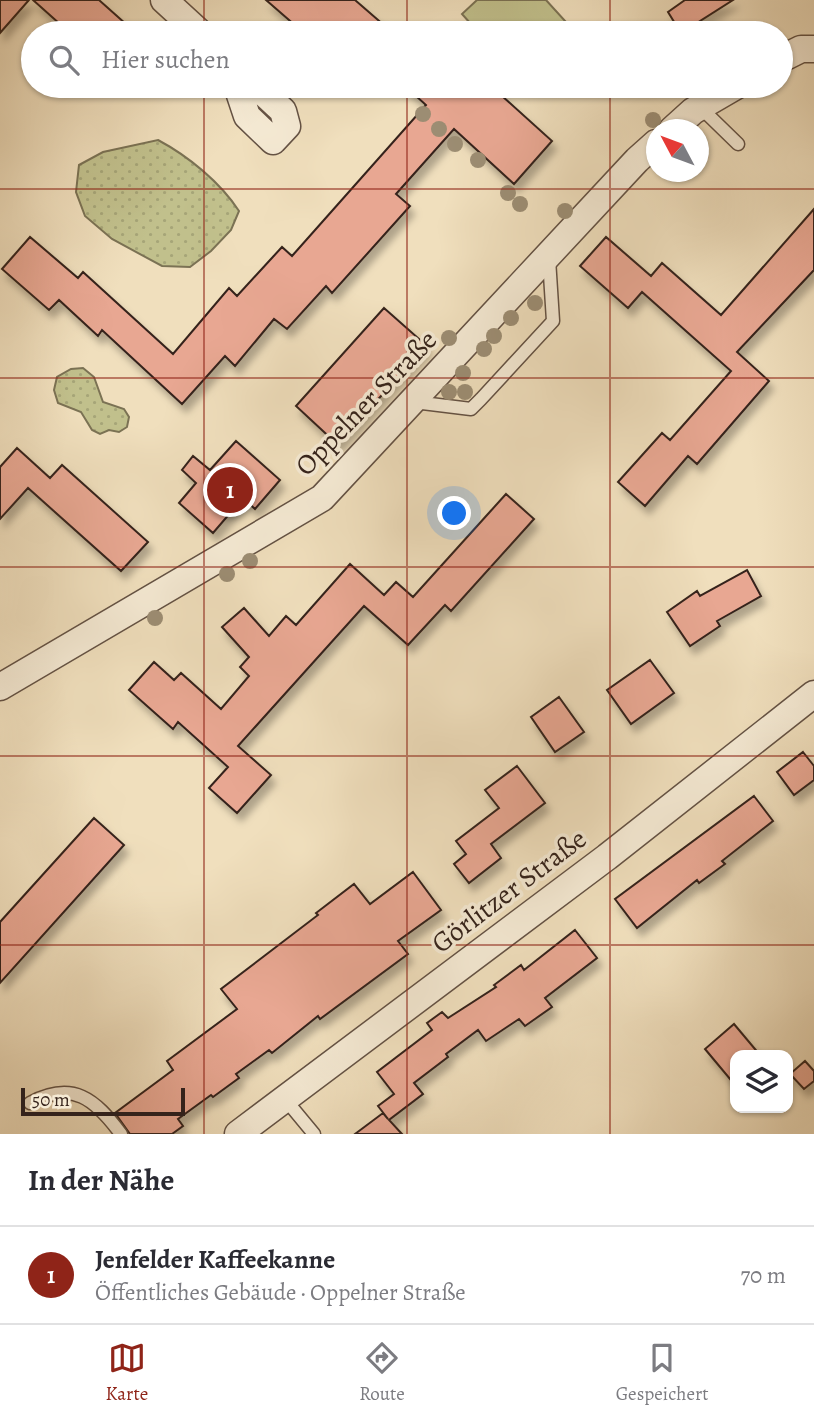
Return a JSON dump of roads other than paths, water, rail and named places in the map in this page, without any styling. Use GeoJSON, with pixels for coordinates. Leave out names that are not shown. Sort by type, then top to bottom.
{"type":"FeatureCollection","features":[{"type":"Feature","properties":{"kind":"street"},"geometry":{"type":"LineString","coordinates":[[164,0],[187,21]]}},
{"type":"Feature","properties":{"kind":"street"},"geometry":{"type":"LineString","coordinates":[[793,53],[801,49],[814,48]]}},
{"type":"Feature","properties":{"kind":"street"},"geometry":{"type":"LineString","coordinates":[[241,98],[247,116],[273,141],[287,126],[284,111],[269,98]]}},
{"type":"Feature","properties":{"kind":"street"},"geometry":{"type":"LineString","coordinates":[[685,119],[715,98]]}},
{"type":"Feature","properties":{"kind":"street","name":"Oppelner Straße"},"geometry":{"type":"LineString","coordinates":[[0,687],[322,498],[646,152]]}},
{"type":"Feature","properties":{"kind":"street","name":"Görlitzer Straße"},"geometry":{"type":"LineString","coordinates":[[238,1134],[607,856],[814,694]]}},
{"type":"Feature","properties":{"kind":"lane"},"geometry":{"type":"LineString","coordinates":[[700,107],[738,144]]}},
{"type":"Feature","properties":{"kind":"lane"},"geometry":{"type":"LineString","coordinates":[[411,402],[471,410],[553,321],[548,255]]}},
{"type":"Feature","properties":{"kind":"lane"},"geometry":{"type":"LineString","coordinates":[[30,1103],[43,1096],[68,1091],[81,1095],[104,1112],[121,1134]]}},
{"type":"Feature","properties":{"kind":"lane"},"geometry":{"type":"LineString","coordinates":[[285,1100],[314,1134]]}},
{"type":"Feature","properties":{"kind":"place","name":"Jenfelder Kaffeekanne"},"geometry":{"type":"Point","coordinates":[230,490]}}]}
